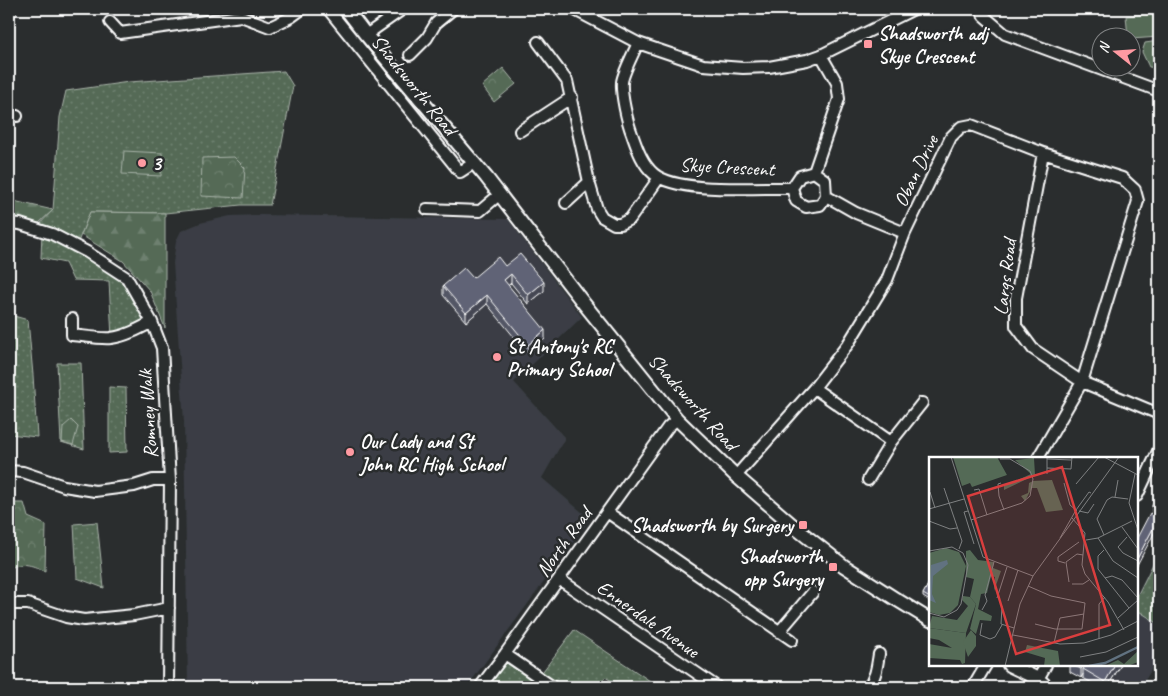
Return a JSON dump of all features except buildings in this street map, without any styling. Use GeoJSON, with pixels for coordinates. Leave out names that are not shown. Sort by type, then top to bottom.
{"type":"FeatureCollection","features":[{"type":"Feature","properties":{"kind":"main road","name":"Shadsworth Road"},"geometry":{"type":"LineString","coordinates":[[346,9],[500,194],[585,305],[677,419],[736,476],[797,529],[844,566],[929,619]]}},
{"type":"Feature","properties":{"kind":"main road"},"geometry":{"type":"LineString","coordinates":[[1011,666],[1043,683]]}},
{"type":"Feature","properties":{"kind":"street"},"geometry":{"type":"LineString","coordinates":[[9,13],[10,9]]}},
{"type":"Feature","properties":{"kind":"street"},"geometry":{"type":"LineString","coordinates":[[110,22],[120,33],[241,16],[270,27],[291,17],[302,9]]}},
{"type":"Feature","properties":{"kind":"street","name":"Shadsworth Road"},"geometry":{"type":"LineString","coordinates":[[328,9],[460,172],[474,163]]}},
{"type":"Feature","properties":{"kind":"street"},"geometry":{"type":"LineString","coordinates":[[366,35],[403,9]]}},
{"type":"Feature","properties":{"kind":"street"},"geometry":{"type":"LineString","coordinates":[[410,55],[427,38],[436,23],[453,9]]}},
{"type":"Feature","properties":{"kind":"street"},"geometry":{"type":"LineString","coordinates":[[573,9],[638,43],[703,65],[743,68],[770,67],[807,60],[914,9]]}},
{"type":"Feature","properties":{"kind":"street"},"geometry":{"type":"LineString","coordinates":[[981,9],[984,16],[1005,34],[1159,91]]}},
{"type":"Feature","properties":{"kind":"street"},"geometry":{"type":"LineString","coordinates":[[538,42],[567,81],[589,182],[599,213],[610,222],[620,224],[630,219],[659,178]]}},
{"type":"Feature","properties":{"kind":"street","name":"Skye Crescent"},"geometry":{"type":"LineString","coordinates":[[638,43],[622,81],[627,120],[639,155],[651,172],[672,184],[692,187],[792,188]]}},
{"type":"Feature","properties":{"kind":"street"},"geometry":{"type":"LineString","coordinates":[[814,172],[839,99],[837,83],[820,55]]}},
{"type":"Feature","properties":{"kind":"street"},"geometry":{"type":"LineString","coordinates":[[520,131],[572,97]]}},
{"type":"Feature","properties":{"kind":"street","name":"Oban Drive"},"geometry":{"type":"LineString","coordinates":[[736,476],[814,388],[848,344],[886,280],[904,233],[951,137],[961,127],[971,125],[1043,153],[1122,178],[1135,190],[1138,201],[1082,382],[1039,457]]}},
{"type":"Feature","properties":{"kind":"street","name":"Largs Road"},"geometry":{"type":"LineString","coordinates":[[1043,153],[1016,298],[1016,326],[1033,349],[1082,382],[1159,414]]}},
{"type":"Feature","properties":{"kind":"street"},"geometry":{"type":"LineString","coordinates":[[814,172],[825,180],[826,196],[820,204],[806,207],[796,200],[792,188],[800,176],[814,172]]}},
{"type":"Feature","properties":{"kind":"street"},"geometry":{"type":"LineString","coordinates":[[566,203],[589,182]]}},
{"type":"Feature","properties":{"kind":"street"},"geometry":{"type":"LineString","coordinates":[[427,208],[480,211],[500,194]]}},
{"type":"Feature","properties":{"kind":"street"},"geometry":{"type":"LineString","coordinates":[[826,196],[856,213],[904,233]]}},
{"type":"Feature","properties":{"kind":"street","name":"Romney Walk"},"geometry":{"type":"LineString","coordinates":[[9,224],[20,224],[52,234],[87,252],[127,278],[152,322],[162,348],[170,480],[168,687]]}},
{"type":"Feature","properties":{"kind":"street"},"geometry":{"type":"LineString","coordinates":[[72,319],[72,334],[112,338],[133,332],[152,322]]}},
{"type":"Feature","properties":{"kind":"street"},"geometry":{"type":"LineString","coordinates":[[814,388],[891,442]]}},
{"type":"Feature","properties":{"kind":"street"},"geometry":{"type":"LineString","coordinates":[[868,480],[891,442],[922,403]]}},
{"type":"Feature","properties":{"kind":"street","name":"North Road"},"geometry":{"type":"LineString","coordinates":[[480,687],[668,427],[677,419]]}},
{"type":"Feature","properties":{"kind":"street"},"geometry":{"type":"LineString","coordinates":[[1138,494],[1159,449]]}},
{"type":"Feature","properties":{"kind":"street"},"geometry":{"type":"LineString","coordinates":[[9,471],[23,472],[64,486],[95,491],[128,487],[153,480],[170,480]]}},
{"type":"Feature","properties":{"kind":"street"},"geometry":{"type":"LineString","coordinates":[[607,512],[792,640]]}},
{"type":"Feature","properties":{"kind":"street","name":"Ennerdale Avenue"},"geometry":{"type":"LineString","coordinates":[[559,579],[717,687]]}},
{"type":"Feature","properties":{"kind":"street"},"geometry":{"type":"LineString","coordinates":[[779,632],[813,592]]}},
{"type":"Feature","properties":{"kind":"street"},"geometry":{"type":"LineString","coordinates":[[9,604],[28,604],[66,617],[84,620],[134,615],[170,608]]}},
{"type":"Feature","properties":{"kind":"street"},"geometry":{"type":"LineString","coordinates":[[505,654],[553,687]]}},
{"type":"Feature","properties":{"kind":"street"},"geometry":{"type":"LineString","coordinates":[[868,687],[876,673],[879,654]]}},
{"type":"Feature","properties":{"kind":"street"},"geometry":{"type":"LineString","coordinates":[[973,687],[985,666]]}},
{"type":"Feature","properties":{"kind":"street"},"geometry":{"type":"LineString","coordinates":[[1043,683],[1046,666]]}},
{"type":"Feature","properties":{"kind":"shaded area","name":"Our Lady and St John RC High School"},"geometry":{"type":"Polygon","coordinates":[[[230,216],[508,219],[582,317],[514,382],[565,438],[542,478],[590,519],[467,687],[188,687],[184,422],[173,263],[176,241],[181,231],[200,223],[230,216]]]}},
{"type":"Feature","properties":{"kind":"shaded area"},"geometry":{"type":"Polygon","coordinates":[[[1159,550],[1159,623],[1152,619],[1159,624],[1159,657],[1141,687],[1077,687],[1089,666],[1138,666],[1138,592],[1159,550]]]}},
{"type":"Feature","properties":{"kind":"green space"},"geometry":{"type":"Polygon","coordinates":[[[1159,13],[1159,37],[1140,38],[1140,28],[1127,28],[1126,16],[1159,13]]]}},
{"type":"Feature","properties":{"kind":"green space"},"geometry":{"type":"Polygon","coordinates":[[[1159,41],[1159,68],[1149,67],[1142,52],[1145,43],[1159,41]]]}},
{"type":"Feature","properties":{"kind":"green space"},"geometry":{"type":"Polygon","coordinates":[[[503,68],[516,84],[494,102],[482,86],[503,68]]]}},
{"type":"Feature","properties":{"kind":"green space"},"geometry":{"type":"Polygon","coordinates":[[[284,71],[293,86],[270,205],[241,205],[165,213],[90,212],[78,242],[127,278],[152,322],[112,338],[109,281],[73,280],[65,263],[41,258],[42,231],[35,229],[53,210],[60,117],[66,91],[129,82],[284,71]]]}},
{"type":"Feature","properties":{"kind":"green space","name":"3"},"geometry":{"type":"Polygon","coordinates":[[[124,151],[162,153],[161,176],[122,174],[124,151]]]}},
{"type":"Feature","properties":{"kind":"green space"},"geometry":{"type":"Polygon","coordinates":[[[234,157],[245,168],[243,198],[201,196],[202,158],[234,157]]]}},
{"type":"Feature","properties":{"kind":"green space"},"geometry":{"type":"Polygon","coordinates":[[[9,200],[53,210],[39,223],[9,218],[9,200]]]}},
{"type":"Feature","properties":{"kind":"green space"},"geometry":{"type":"Polygon","coordinates":[[[90,212],[165,213],[165,328],[150,291],[123,261],[81,235],[90,212]]]}},
{"type":"Feature","properties":{"kind":"green space"},"geometry":{"type":"Polygon","coordinates":[[[9,310],[14,316],[28,320],[37,437],[9,434],[9,310]]]}},
{"type":"Feature","properties":{"kind":"green space"},"geometry":{"type":"Polygon","coordinates":[[[57,363],[81,363],[84,449],[61,442],[57,363]]]}},
{"type":"Feature","properties":{"kind":"green space"},"geometry":{"type":"Polygon","coordinates":[[[109,387],[126,388],[127,452],[109,453],[109,387]]]}},
{"type":"Feature","properties":{"kind":"green space"},"geometry":{"type":"Polygon","coordinates":[[[71,420],[78,427],[73,445],[62,442],[63,427],[71,420]]]}},
{"type":"Feature","properties":{"kind":"green space"},"geometry":{"type":"Polygon","coordinates":[[[9,503],[24,503],[28,517],[46,525],[45,571],[33,566],[24,565],[11,568],[9,604],[9,503]]]}},
{"type":"Feature","properties":{"kind":"green space"},"geometry":{"type":"Polygon","coordinates":[[[97,522],[104,588],[77,578],[74,524],[97,522]]]}},
{"type":"Feature","properties":{"kind":"green space"},"geometry":{"type":"Polygon","coordinates":[[[1159,552],[1159,624],[1138,611],[1138,594],[1159,552]]]}},
{"type":"Feature","properties":{"kind":"green space"},"geometry":{"type":"Polygon","coordinates":[[[574,630],[659,687],[622,687],[605,677],[599,687],[480,687],[505,654],[540,675],[574,630]]]}},
{"type":"Feature","properties":{"kind":"place","name":"Shadsworth adj Skye Crescent"},"geometry":{"type":"Point","coordinates":[868,44]}},
{"type":"Feature","properties":{"kind":"place","name":"3"},"geometry":{"type":"Point","coordinates":[142,163]}},
{"type":"Feature","properties":{"kind":"place","name":"St Antony's RC Primary School"},"geometry":{"type":"Point","coordinates":[497,357]}},
{"type":"Feature","properties":{"kind":"place","name":"Our Lady and St John RC High School"},"geometry":{"type":"Point","coordinates":[350,452]}},
{"type":"Feature","properties":{"kind":"place","name":"Shadsworth by Surgery"},"geometry":{"type":"Point","coordinates":[803,525]}},
{"type":"Feature","properties":{"kind":"place","name":"Shadsworth opp Surgery"},"geometry":{"type":"Point","coordinates":[833,567]}}]}
